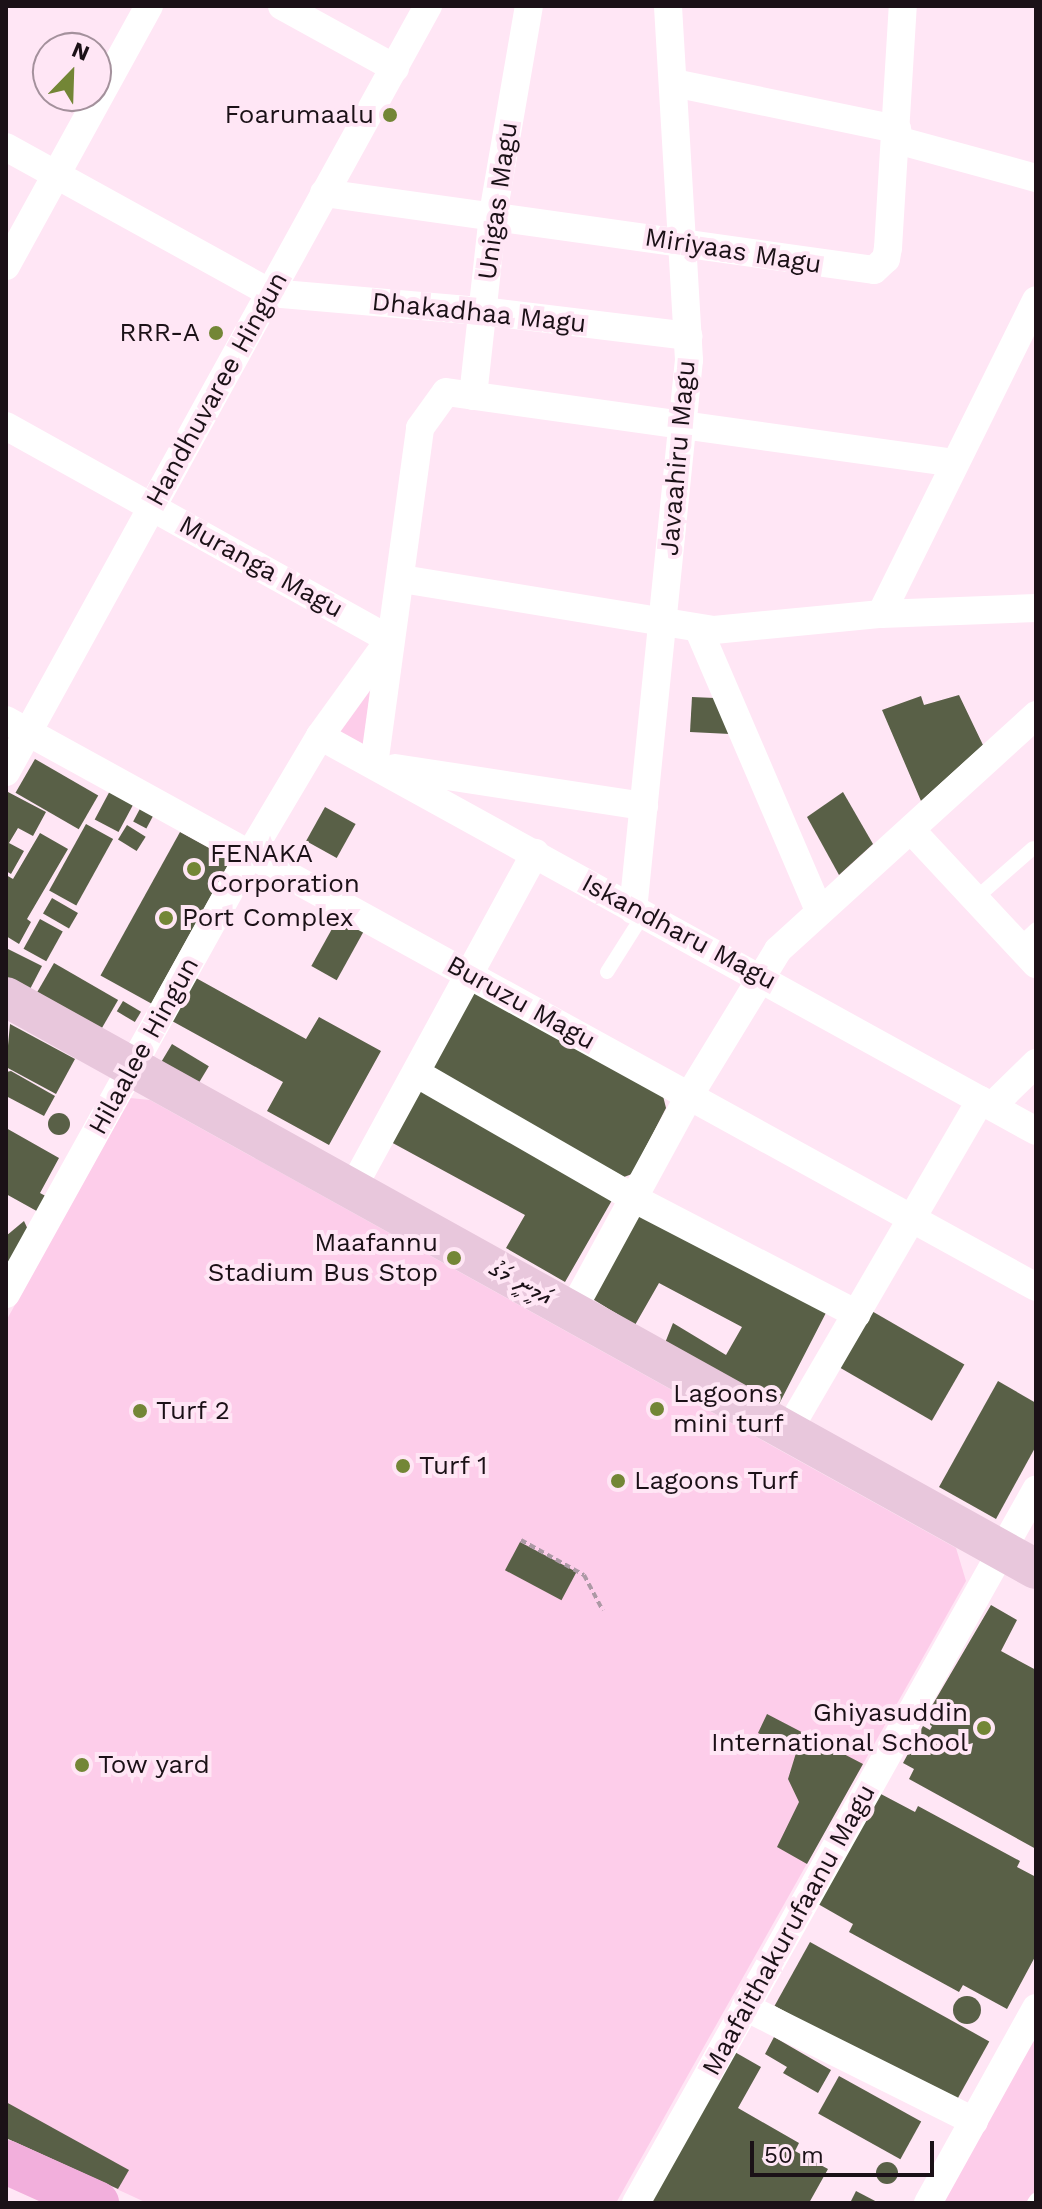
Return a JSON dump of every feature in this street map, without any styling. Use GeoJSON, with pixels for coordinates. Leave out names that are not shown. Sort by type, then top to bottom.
{"type":"FeatureCollection","features":[{"type":"Feature","properties":{"kind":"main road"},"geometry":{"type":"LineString","coordinates":[[6,2162],[97,2203]]}},
{"type":"Feature","properties":{"kind":"street"},"geometry":{"type":"LineString","coordinates":[[6,266],[149,6]]}},
{"type":"Feature","properties":{"kind":"street"},"geometry":{"type":"LineString","coordinates":[[282,6],[395,68]]}},
{"type":"Feature","properties":{"kind":"street","name":"Handhuvaree Hingun"},"geometry":{"type":"LineString","coordinates":[[6,772],[17,726],[152,507],[428,6]]}},
{"type":"Feature","properties":{"kind":"street","name":"Unigas Magu"},"geometry":{"type":"LineString","coordinates":[[473,396],[493,214],[529,6]]}},
{"type":"Feature","properties":{"kind":"street","name":"Javaahiru Magu"},"geometry":{"type":"LineString","coordinates":[[638,912],[644,806],[688,336],[668,6]]}},
{"type":"Feature","properties":{"kind":"street","name":"Miriyaas Magu"},"geometry":{"type":"LineString","coordinates":[[324,193],[493,214],[874,270],[886,259],[897,135],[903,6]]}},
{"type":"Feature","properties":{"kind":"street"},"geometry":{"type":"LineString","coordinates":[[674,83],[897,135],[1036,178]]}},
{"type":"Feature","properties":{"kind":"street"},"geometry":{"type":"LineString","coordinates":[[6,147],[270,293]]}},
{"type":"Feature","properties":{"kind":"street","name":"Dhakadhaa Magu"},"geometry":{"type":"LineString","coordinates":[[270,293],[482,311],[688,336]]}},
{"type":"Feature","properties":{"kind":"street"},"geometry":{"type":"LineString","coordinates":[[881,614],[1036,300]]}},
{"type":"Feature","properties":{"kind":"street"},"geometry":{"type":"LineString","coordinates":[[644,806],[374,765],[389,639],[402,579],[420,428],[433,405],[446,392],[955,463]]}},
{"type":"Feature","properties":{"kind":"street","name":"Muranga Magu"},"geometry":{"type":"LineString","coordinates":[[6,426],[389,639]]}},
{"type":"Feature","properties":{"kind":"street"},"geometry":{"type":"LineString","coordinates":[[402,579],[698,628],[881,614],[1036,608]]}},
{"type":"Feature","properties":{"kind":"street"},"geometry":{"type":"LineString","coordinates":[[698,628],[819,910]]}},
{"type":"Feature","properties":{"kind":"street","name":"Hilaalee Hingun"},"geometry":{"type":"LineString","coordinates":[[6,1294],[250,854],[320,736],[389,639]]}},
{"type":"Feature","properties":{"kind":"street"},"geometry":{"type":"LineString","coordinates":[[572,1311],[689,1096],[760,975],[819,910],[912,831],[1036,715]]}},
{"type":"Feature","properties":{"kind":"street","name":"Buruzu Magu"},"geometry":{"type":"LineString","coordinates":[[17,726],[1036,1287]]}},
{"type":"Feature","properties":{"kind":"street","name":"Iskandharu Magu"},"geometry":{"type":"LineString","coordinates":[[320,736],[638,912],[760,975],[1036,1131]]}},
{"type":"Feature","properties":{"kind":"street"},"geometry":{"type":"LineString","coordinates":[[912,831],[975,899],[1030,946]]}},
{"type":"Feature","properties":{"kind":"street"},"geometry":{"type":"LineString","coordinates":[[352,1189],[535,853]]}},
{"type":"Feature","properties":{"kind":"street","name":"އަމީނީ މަގު"},"geometry":{"type":"LineString","coordinates":[[6,997],[1019,1560]]}},
{"type":"Feature","properties":{"kind":"street"},"geometry":{"type":"LineString","coordinates":[[788,1431],[911,1218],[987,1103],[1036,1063]]}},
{"type":"Feature","properties":{"kind":"street"},"geometry":{"type":"LineString","coordinates":[[416,1073],[633,1198],[857,1314]]}},
{"type":"Feature","properties":{"kind":"street","name":"Maafaithakurufaanu Magu"},"geometry":{"type":"LineString","coordinates":[[636,2203],[745,2007],[1019,1560],[1036,1490]]}},
{"type":"Feature","properties":{"kind":"street"},"geometry":{"type":"LineString","coordinates":[[745,2007],[974,2121]]}},
{"type":"Feature","properties":{"kind":"street"},"geometry":{"type":"LineString","coordinates":[[928,2203],[1036,2008]]}},
{"type":"Feature","properties":{"kind":"lane"},"geometry":{"type":"LineString","coordinates":[[975,899],[1033,848]]}},
{"type":"Feature","properties":{"kind":"lane"},"geometry":{"type":"LineString","coordinates":[[607,972],[638,912]]}},
{"type":"Feature","properties":{"kind":"path"},"geometry":{"type":"LineString","coordinates":[[521,1540],[584,1575],[603,1610]]}},
{"type":"Feature","properties":{"kind":"shaded area"},"geometry":{"type":"Polygon","coordinates":[[[389,639],[374,765],[320,736],[389,639]]]}},
{"type":"Feature","properties":{"kind":"shaded area"},"geometry":{"type":"Polygon","coordinates":[[[130,1098],[150,1100],[956,1548],[966,1581],[616,2203],[147,2203],[6,2138],[6,1321],[130,1098]]]}},
{"type":"Feature","properties":{"kind":"shaded area"},"geometry":{"type":"Polygon","coordinates":[[[1036,2027],[1036,2203],[938,2203],[1036,2027]]]}},
{"type":"Feature","properties":{"kind":"building"},"geometry":{"type":"Polygon","coordinates":[[[959,695],[983,745],[921,801],[882,710],[921,696],[924,705],[959,695]]]}},
{"type":"Feature","properties":{"kind":"building"},"geometry":{"type":"Polygon","coordinates":[[[692,697],[715,698],[730,734],[690,732],[692,697]]]}},
{"type":"Feature","properties":{"kind":"building"},"geometry":{"type":"Polygon","coordinates":[[[35,759],[98,796],[79,829],[16,793],[35,759]]]}},
{"type":"Feature","properties":{"kind":"building"},"geometry":{"type":"Polygon","coordinates":[[[113,785],[137,798],[119,832],[95,819],[113,785]]]}},
{"type":"Feature","properties":{"kind":"building"},"geometry":{"type":"Polygon","coordinates":[[[8,792],[46,812],[33,836],[18,828],[9,843],[24,851],[11,874],[6,871],[8,792]]]}},
{"type":"Feature","properties":{"kind":"building"},"geometry":{"type":"Polygon","coordinates":[[[843,792],[873,844],[839,875],[807,817],[843,792]]]}},
{"type":"Feature","properties":{"kind":"building"},"geometry":{"type":"Polygon","coordinates":[[[143,803],[156,810],[146,829],[133,822],[143,803]]]}},
{"type":"Feature","properties":{"kind":"building"},"geometry":{"type":"Polygon","coordinates":[[[325,807],[356,824],[337,858],[306,841],[325,807]]]}},
{"type":"Feature","properties":{"kind":"building"},"geometry":{"type":"Polygon","coordinates":[[[86,824],[113,839],[76,906],[49,890],[86,824]]]}},
{"type":"Feature","properties":{"kind":"building"},"geometry":{"type":"Polygon","coordinates":[[[127,825],[146,837],[137,851],[118,839],[127,825]]]}},
{"type":"Feature","properties":{"kind":"building","name":"Port Complex"},"geometry":{"type":"Polygon","coordinates":[[[180,832],[231,860],[151,1004],[100,975],[180,832]]]}},
{"type":"Feature","properties":{"kind":"building"},"geometry":{"type":"Polygon","coordinates":[[[40,833],[68,849],[27,919],[31,922],[19,944],[6,936],[6,875],[13,879],[40,833]]]}},
{"type":"Feature","properties":{"kind":"building"},"geometry":{"type":"Polygon","coordinates":[[[52,898],[78,913],[69,929],[43,914],[52,898]]]}},
{"type":"Feature","properties":{"kind":"building"},"geometry":{"type":"Polygon","coordinates":[[[338,918],[363,932],[337,980],[311,966],[338,918]]]}},
{"type":"Feature","properties":{"kind":"building"},"geometry":{"type":"Polygon","coordinates":[[[40,919],[63,932],[46,961],[24,949],[40,919]]]}},
{"type":"Feature","properties":{"kind":"building"},"geometry":{"type":"Polygon","coordinates":[[[6,948],[42,966],[28,993],[6,982],[6,948]]]}},
{"type":"Feature","properties":{"kind":"building"},"geometry":{"type":"Polygon","coordinates":[[[54,963],[118,1000],[99,1034],[34,997],[54,963]]]}},
{"type":"Feature","properties":{"kind":"building"},"geometry":{"type":"Polygon","coordinates":[[[196,978],[306,1039],[319,1017],[381,1051],[329,1145],[267,1111],[283,1082],[172,1021],[196,978]]]}},
{"type":"Feature","properties":{"kind":"building"},"geometry":{"type":"Polygon","coordinates":[[[469,989],[663,1096],[666,1108],[632,1174],[624,1177],[428,1068],[469,989]]]}},
{"type":"Feature","properties":{"kind":"building"},"geometry":{"type":"Polygon","coordinates":[[[123,1001],[141,1012],[135,1022],[117,1011],[123,1001]]]}},
{"type":"Feature","properties":{"kind":"building"},"geometry":{"type":"Polygon","coordinates":[[[10,1024],[75,1059],[56,1094],[6,1067],[10,1024]]]}},
{"type":"Feature","properties":{"kind":"building"},"geometry":{"type":"Polygon","coordinates":[[[172,1044],[209,1066],[191,1095],[154,1073],[172,1044]]]}},
{"type":"Feature","properties":{"kind":"building"},"geometry":{"type":"Polygon","coordinates":[[[11,1071],[55,1096],[44,1116],[6,1096],[6,1072],[11,1071]]]}},
{"type":"Feature","properties":{"kind":"building"},"geometry":{"type":"Polygon","coordinates":[[[420,1085],[615,1195],[565,1282],[506,1248],[525,1215],[389,1141],[420,1085]]]}},
{"type":"Feature","properties":{"kind":"building"},"geometry":{"type":"Polygon","coordinates":[[[59,1113],[67,1116],[70,1124],[67,1132],[59,1135],[51,1132],[48,1124],[51,1116],[59,1113]]]}},
{"type":"Feature","properties":{"kind":"building"},"geometry":{"type":"Polygon","coordinates":[[[6,1128],[59,1158],[40,1193],[51,1199],[42,1214],[6,1194],[6,1128]]]}},
{"type":"Feature","properties":{"kind":"building"},"geometry":{"type":"Polygon","coordinates":[[[642,1207],[830,1305],[776,1410],[663,1348],[673,1323],[726,1355],[742,1327],[659,1283],[635,1325],[591,1298],[642,1207]]]}},
{"type":"Feature","properties":{"kind":"building"},"geometry":{"type":"Polygon","coordinates":[[[24,1221],[30,1234],[6,1265],[6,1236],[24,1221]]]}},
{"type":"Feature","properties":{"kind":"building"},"geometry":{"type":"Polygon","coordinates":[[[870,1310],[964,1364],[932,1421],[838,1366],[870,1310]]]}},
{"type":"Feature","properties":{"kind":"building"},"geometry":{"type":"Polygon","coordinates":[[[998,1381],[1036,1403],[1036,1446],[996,1519],[939,1487],[998,1381]]]}},
{"type":"Feature","properties":{"kind":"building"},"geometry":{"type":"Polygon","coordinates":[[[520,1542],[577,1572],[561,1600],[505,1570],[520,1542]]]}},
{"type":"Feature","properties":{"kind":"building","name":"Ghiyasuddin International School"},"geometry":{"type":"Polygon","coordinates":[[[991,1605],[1017,1620],[1001,1651],[1036,1670],[1036,1849],[909,1779],[914,1769],[903,1763],[923,1726],[930,1730],[932,1726],[923,1721],[991,1605]]]}},
{"type":"Feature","properties":{"kind":"building"},"geometry":{"type":"Polygon","coordinates":[[[767,1714],[863,1764],[807,1864],[777,1847],[799,1802],[788,1779],[796,1753],[758,1733],[767,1714]]]}},
{"type":"Feature","properties":{"kind":"building"},"geometry":{"type":"Polygon","coordinates":[[[879,1793],[915,1812],[918,1806],[1020,1861],[1017,1867],[1036,1877],[1036,1955],[1007,2009],[963,1985],[959,1992],[849,1932],[853,1924],[818,1904],[879,1793]]]}},
{"type":"Feature","properties":{"kind":"building"},"geometry":{"type":"Polygon","coordinates":[[[810,1942],[989,2041],[954,2105],[775,2006],[810,1942]]]}},
{"type":"Feature","properties":{"kind":"building"},"geometry":{"type":"Polygon","coordinates":[[[967,1996],[977,2000],[981,2010],[977,2020],[967,2024],[957,2020],[953,2010],[957,2000],[967,1996]]]}},
{"type":"Feature","properties":{"kind":"building"},"geometry":{"type":"Polygon","coordinates":[[[774,2037],[831,2070],[818,2093],[783,2073],[787,2067],[765,2054],[774,2037]]]}},
{"type":"Feature","properties":{"kind":"building"},"geometry":{"type":"Polygon","coordinates":[[[726,2047],[761,2067],[738,2108],[799,2143],[795,2151],[828,2169],[809,2203],[637,2203],[726,2047]]]}},
{"type":"Feature","properties":{"kind":"building"},"geometry":{"type":"Polygon","coordinates":[[[839,2076],[921,2122],[900,2159],[818,2114],[839,2076]]]}},
{"type":"Feature","properties":{"kind":"building"},"geometry":{"type":"Polygon","coordinates":[[[6,2102],[129,2170],[118,2189],[6,2138],[6,2102]]]}},
{"type":"Feature","properties":{"kind":"building"},"geometry":{"type":"Polygon","coordinates":[[[887,2162],[895,2165],[898,2173],[895,2181],[887,2184],[879,2181],[876,2173],[879,2165],[887,2162]]]}},
{"type":"Feature","properties":{"kind":"building"},"geometry":{"type":"Polygon","coordinates":[[[856,2191],[879,2203],[850,2203],[856,2191]]]}},
{"type":"Feature","properties":{"kind":"place","name":"Foarumaalu"},"geometry":{"type":"Point","coordinates":[390,115]}},
{"type":"Feature","properties":{"kind":"place","name":"RRR-A"},"geometry":{"type":"Point","coordinates":[216,333]}},
{"type":"Feature","properties":{"kind":"place","name":"FENAKA Corporation"},"geometry":{"type":"Point","coordinates":[194,869]}},
{"type":"Feature","properties":{"kind":"place","name":"Port Complex"},"geometry":{"type":"Point","coordinates":[166,918]}},
{"type":"Feature","properties":{"kind":"place","name":"Maafannu Stadium Bus Stop"},"geometry":{"type":"Point","coordinates":[454,1258]}},
{"type":"Feature","properties":{"kind":"place","name":"Lagoons mini turf"},"geometry":{"type":"Point","coordinates":[657,1409]}},
{"type":"Feature","properties":{"kind":"place","name":"Turf 2"},"geometry":{"type":"Point","coordinates":[140,1411]}},
{"type":"Feature","properties":{"kind":"place","name":"Turf 1"},"geometry":{"type":"Point","coordinates":[403,1466]}},
{"type":"Feature","properties":{"kind":"place","name":"Lagoons Turf"},"geometry":{"type":"Point","coordinates":[618,1481]}},
{"type":"Feature","properties":{"kind":"place","name":"Ghiyasuddin International School"},"geometry":{"type":"Point","coordinates":[984,1728]}},
{"type":"Feature","properties":{"kind":"place","name":"Tow yard"},"geometry":{"type":"Point","coordinates":[82,1765]}}]}
